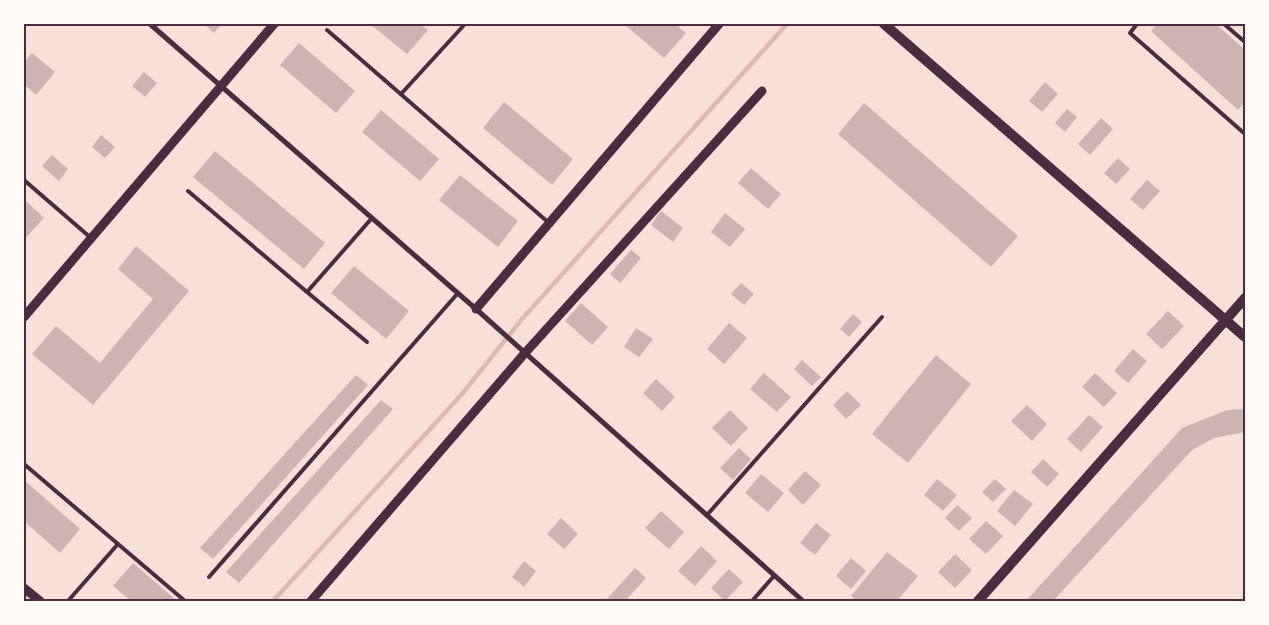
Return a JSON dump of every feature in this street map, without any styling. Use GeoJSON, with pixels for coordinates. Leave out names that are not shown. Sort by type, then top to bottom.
{"type":"FeatureCollection","features":[{"type":"Feature","properties":{"kind":"main road"},"geometry":{"type":"LineString","coordinates":[[884,24],[1245,337]]}},
{"type":"Feature","properties":{"kind":"main road"},"geometry":{"type":"LineString","coordinates":[[978,601],[1245,298]]}},
{"type":"Feature","properties":{"kind":"street"},"geometry":{"type":"LineString","coordinates":[[150,24],[476,308],[803,601]]}},
{"type":"Feature","properties":{"kind":"street"},"geometry":{"type":"LineString","coordinates":[[24,317],[274,24]]}},
{"type":"Feature","properties":{"kind":"street"},"geometry":{"type":"LineString","coordinates":[[476,308],[719,24]]}},
{"type":"Feature","properties":{"kind":"street"},"geometry":{"type":"LineString","coordinates":[[311,601],[525,353],[762,91]]}},
{"type":"Feature","properties":{"kind":"street"},"geometry":{"type":"LineString","coordinates":[[24,588],[40,601]]}},
{"type":"Feature","properties":{"kind":"lane"},"geometry":{"type":"LineString","coordinates":[[401,94],[463,24]]}},
{"type":"Feature","properties":{"kind":"lane"},"geometry":{"type":"LineString","coordinates":[[1137,24],[1130,33],[1245,134]]}},
{"type":"Feature","properties":{"kind":"lane"},"geometry":{"type":"LineString","coordinates":[[1224,24],[1245,42]]}},
{"type":"Feature","properties":{"kind":"lane"},"geometry":{"type":"LineString","coordinates":[[326,30],[549,223]]}},
{"type":"Feature","properties":{"kind":"lane"},"geometry":{"type":"LineString","coordinates":[[24,180],[91,238]]}},
{"type":"Feature","properties":{"kind":"lane"},"geometry":{"type":"LineString","coordinates":[[188,191],[367,342]]}},
{"type":"Feature","properties":{"kind":"lane"},"geometry":{"type":"LineString","coordinates":[[307,292],[372,218]]}},
{"type":"Feature","properties":{"kind":"lane"},"geometry":{"type":"LineString","coordinates":[[209,577],[458,294]]}},
{"type":"Feature","properties":{"kind":"lane"},"geometry":{"type":"LineString","coordinates":[[707,515],[882,317]]}},
{"type":"Feature","properties":{"kind":"lane"},"geometry":{"type":"LineString","coordinates":[[24,464],[185,601]]}},
{"type":"Feature","properties":{"kind":"lane"},"geometry":{"type":"LineString","coordinates":[[68,601],[118,544]]}},
{"type":"Feature","properties":{"kind":"lane"},"geometry":{"type":"LineString","coordinates":[[752,601],[774,576]]}},
{"type":"Feature","properties":{"kind":"building"},"geometry":{"type":"Polygon","coordinates":[[[204,24],[222,24],[214,33],[204,24]]]}},
{"type":"Feature","properties":{"kind":"building"},"geometry":{"type":"Polygon","coordinates":[[[370,24],[420,24],[428,30],[407,54],[370,24]]]}},
{"type":"Feature","properties":{"kind":"building"},"geometry":{"type":"Polygon","coordinates":[[[624,24],[675,24],[686,33],[664,58],[624,24]]]}},
{"type":"Feature","properties":{"kind":"building"},"geometry":{"type":"Polygon","coordinates":[[[1157,24],[1216,24],[1245,50],[1245,102],[1238,110],[1151,31],[1157,24]]]}},
{"type":"Feature","properties":{"kind":"building"},"geometry":{"type":"Polygon","coordinates":[[[299,43],[355,91],[336,113],[280,65],[299,43]]]}},
{"type":"Feature","properties":{"kind":"building"},"geometry":{"type":"Polygon","coordinates":[[[32,53],[55,72],[36,95],[24,84],[24,62],[32,53]]]}},
{"type":"Feature","properties":{"kind":"building"},"geometry":{"type":"Polygon","coordinates":[[[144,72],[157,83],[145,97],[132,86],[144,72]]]}},
{"type":"Feature","properties":{"kind":"building"},"geometry":{"type":"Polygon","coordinates":[[[1045,82],[1058,94],[1042,112],[1029,101],[1045,82]]]}},
{"type":"Feature","properties":{"kind":"building"},"geometry":{"type":"Polygon","coordinates":[[[504,102],[573,159],[552,185],[483,128],[504,102]]]}},
{"type":"Feature","properties":{"kind":"building"},"geometry":{"type":"Polygon","coordinates":[[[864,103],[1018,236],[991,267],[838,134],[864,103]]]}},
{"type":"Feature","properties":{"kind":"building"},"geometry":{"type":"Polygon","coordinates":[[[1067,109],[1077,117],[1065,132],[1055,123],[1067,109]]]}},
{"type":"Feature","properties":{"kind":"building"},"geometry":{"type":"Polygon","coordinates":[[[381,110],[439,159],[420,181],[362,132],[381,110]]]}},
{"type":"Feature","properties":{"kind":"building"},"geometry":{"type":"Polygon","coordinates":[[[1101,118],[1113,129],[1090,155],[1078,144],[1101,118]]]}},
{"type":"Feature","properties":{"kind":"building"},"geometry":{"type":"Polygon","coordinates":[[[101,135],[115,147],[105,158],[92,147],[101,135]]]}},
{"type":"Feature","properties":{"kind":"building"},"geometry":{"type":"Polygon","coordinates":[[[215,151],[325,243],[304,269],[193,177],[215,151]]]}},
{"type":"Feature","properties":{"kind":"building"},"geometry":{"type":"Polygon","coordinates":[[[52,155],[68,169],[59,181],[42,166],[52,155]]]}},
{"type":"Feature","properties":{"kind":"building"},"geometry":{"type":"Polygon","coordinates":[[[1118,158],[1130,169],[1116,184],[1104,173],[1118,158]]]}},
{"type":"Feature","properties":{"kind":"building"},"geometry":{"type":"Polygon","coordinates":[[[751,168],[781,194],[768,209],[738,183],[751,168]]]}},
{"type":"Feature","properties":{"kind":"building"},"geometry":{"type":"Polygon","coordinates":[[[460,175],[518,221],[498,247],[439,200],[460,175]]]}},
{"type":"Feature","properties":{"kind":"building"},"geometry":{"type":"Polygon","coordinates":[[[1147,180],[1160,191],[1143,210],[1130,199],[1147,180]]]}},
{"type":"Feature","properties":{"kind":"building"},"geometry":{"type":"Polygon","coordinates":[[[24,199],[44,218],[24,240],[24,199]]]}},
{"type":"Feature","properties":{"kind":"building"},"geometry":{"type":"Polygon","coordinates":[[[661,211],[683,228],[673,242],[651,225],[661,211]]]}},
{"type":"Feature","properties":{"kind":"building"},"geometry":{"type":"Polygon","coordinates":[[[725,213],[745,229],[730,247],[711,232],[725,213]]]}},
{"type":"Feature","properties":{"kind":"building"},"geometry":{"type":"Polygon","coordinates":[[[136,246],[189,291],[93,405],[32,354],[56,326],[100,363],[153,299],[118,269],[136,246]]]}},
{"type":"Feature","properties":{"kind":"building"},"geometry":{"type":"Polygon","coordinates":[[[631,250],[641,258],[620,283],[610,274],[631,250]]]}},
{"type":"Feature","properties":{"kind":"building"},"geometry":{"type":"Polygon","coordinates":[[[354,266],[409,311],[386,339],[331,293],[354,266]]]}},
{"type":"Feature","properties":{"kind":"building"},"geometry":{"type":"Polygon","coordinates":[[[741,283],[754,294],[744,305],[731,294],[741,283]]]}},
{"type":"Feature","properties":{"kind":"building"},"geometry":{"type":"Polygon","coordinates":[[[581,303],[608,327],[592,345],[565,321],[581,303]]]}},
{"type":"Feature","properties":{"kind":"building"},"geometry":{"type":"Polygon","coordinates":[[[1168,311],[1184,326],[1162,349],[1146,334],[1168,311]]]}},
{"type":"Feature","properties":{"kind":"building"},"geometry":{"type":"Polygon","coordinates":[[[853,314],[862,322],[849,337],[840,329],[853,314]]]}},
{"type":"Feature","properties":{"kind":"building"},"geometry":{"type":"Polygon","coordinates":[[[729,323],[747,338],[724,364],[707,349],[729,323]]]}},
{"type":"Feature","properties":{"kind":"building"},"geometry":{"type":"Polygon","coordinates":[[[636,328],[653,339],[639,357],[624,347],[636,328]]]}},
{"type":"Feature","properties":{"kind":"building"},"geometry":{"type":"Polygon","coordinates":[[[1133,349],[1147,361],[1128,383],[1114,371],[1133,349]]]}},
{"type":"Feature","properties":{"kind":"building"},"geometry":{"type":"Polygon","coordinates":[[[936,355],[971,384],[908,463],[872,434],[936,355]]]}},
{"type":"Feature","properties":{"kind":"building"},"geometry":{"type":"Polygon","coordinates":[[[802,360],[821,377],[812,386],[794,369],[802,360]]]}},
{"type":"Feature","properties":{"kind":"building"},"geometry":{"type":"Polygon","coordinates":[[[764,373],[791,397],[777,412],[750,389],[764,373]]]}},
{"type":"Feature","properties":{"kind":"building"},"geometry":{"type":"Polygon","coordinates":[[[1095,373],[1117,393],[1104,407],[1082,387],[1095,373]]]}},
{"type":"Feature","properties":{"kind":"building"},"geometry":{"type":"Polygon","coordinates":[[[356,375],[368,385],[213,559],[200,548],[356,375]]]}},
{"type":"Feature","properties":{"kind":"building"},"geometry":{"type":"Polygon","coordinates":[[[656,379],[675,397],[662,411],[643,393],[656,379]]]}},
{"type":"Feature","properties":{"kind":"building"},"geometry":{"type":"Polygon","coordinates":[[[847,391],[861,405],[846,419],[833,405],[847,391]]]}},
{"type":"Feature","properties":{"kind":"building"},"geometry":{"type":"Polygon","coordinates":[[[381,400],[393,409],[239,583],[226,572],[381,400]]]}},
{"type":"Feature","properties":{"kind":"building"},"geometry":{"type":"Polygon","coordinates":[[[1027,405],[1047,424],[1032,441],[1011,421],[1027,405]]]}},
{"type":"Feature","properties":{"kind":"building"},"geometry":{"type":"Polygon","coordinates":[[[1245,409],[1245,432],[1214,438],[1192,450],[1053,601],[1026,601],[1182,428],[1227,410],[1245,409]]]}},
{"type":"Feature","properties":{"kind":"building"},"geometry":{"type":"Polygon","coordinates":[[[730,410],[748,428],[731,446],[712,428],[730,410]]]}},
{"type":"Feature","properties":{"kind":"building"},"geometry":{"type":"Polygon","coordinates":[[[1089,415],[1103,427],[1081,452],[1067,439],[1089,415]]]}},
{"type":"Feature","properties":{"kind":"building"},"geometry":{"type":"Polygon","coordinates":[[[739,448],[751,459],[733,480],[720,468],[739,448]]]}},
{"type":"Feature","properties":{"kind":"building"},"geometry":{"type":"Polygon","coordinates":[[[1043,459],[1059,474],[1047,487],[1031,472],[1043,459]]]}},
{"type":"Feature","properties":{"kind":"building"},"geometry":{"type":"Polygon","coordinates":[[[805,471],[821,485],[803,505],[788,490],[805,471]]]}},
{"type":"Feature","properties":{"kind":"building"},"geometry":{"type":"Polygon","coordinates":[[[761,474],[784,493],[768,512],[745,493],[761,474]]]}},
{"type":"Feature","properties":{"kind":"building"},"geometry":{"type":"Polygon","coordinates":[[[937,479],[957,495],[943,511],[924,495],[937,479]]]}},
{"type":"Feature","properties":{"kind":"building"},"geometry":{"type":"Polygon","coordinates":[[[995,479],[1006,489],[993,502],[982,492],[995,479]]]}},
{"type":"Feature","properties":{"kind":"building"},"geometry":{"type":"Polygon","coordinates":[[[24,480],[80,529],[60,553],[24,521],[24,480]]]}},
{"type":"Feature","properties":{"kind":"building"},"geometry":{"type":"Polygon","coordinates":[[[1014,490],[1033,504],[1015,526],[997,511],[1014,490]]]}},
{"type":"Feature","properties":{"kind":"building"},"geometry":{"type":"Polygon","coordinates":[[[957,505],[972,518],[959,531],[945,518],[957,505]]]}},
{"type":"Feature","properties":{"kind":"building"},"geometry":{"type":"Polygon","coordinates":[[[661,511],[684,532],[669,549],[645,528],[661,511]]]}},
{"type":"Feature","properties":{"kind":"building"},"geometry":{"type":"Polygon","coordinates":[[[561,518],[578,534],[564,549],[547,534],[561,518]]]}},
{"type":"Feature","properties":{"kind":"building"},"geometry":{"type":"Polygon","coordinates":[[[986,521],[1003,536],[986,554],[969,539],[986,521]]]}},
{"type":"Feature","properties":{"kind":"building"},"geometry":{"type":"Polygon","coordinates":[[[816,523],[831,535],[815,555],[800,543],[816,523]]]}},
{"type":"Feature","properties":{"kind":"building"},"geometry":{"type":"Polygon","coordinates":[[[701,546],[717,561],[695,586],[678,571],[701,546]]]}},
{"type":"Feature","properties":{"kind":"building"},"geometry":{"type":"Polygon","coordinates":[[[887,552],[918,576],[897,601],[857,601],[851,596],[887,552]]]}},
{"type":"Feature","properties":{"kind":"building"},"geometry":{"type":"Polygon","coordinates":[[[955,554],[972,570],[955,588],[938,572],[955,554]]]}},
{"type":"Feature","properties":{"kind":"building"},"geometry":{"type":"Polygon","coordinates":[[[851,558],[866,571],[851,589],[836,576],[851,558]]]}},
{"type":"Feature","properties":{"kind":"building"},"geometry":{"type":"Polygon","coordinates":[[[524,561],[536,571],[524,587],[512,577],[524,561]]]}},
{"type":"Feature","properties":{"kind":"building"},"geometry":{"type":"Polygon","coordinates":[[[133,563],[177,601],[131,601],[113,586],[133,563]]]}},
{"type":"Feature","properties":{"kind":"building"},"geometry":{"type":"Polygon","coordinates":[[[635,568],[646,578],[625,601],[605,601],[635,568]]]}},
{"type":"Feature","properties":{"kind":"building"},"geometry":{"type":"Polygon","coordinates":[[[729,569],[743,582],[725,601],[711,588],[729,569]]]}},
{"type":"Feature","properties":{"kind":"waterway"},"geometry":{"type":"LineString","coordinates":[[273,601],[462,394],[522,319],[787,24]]}}]}
